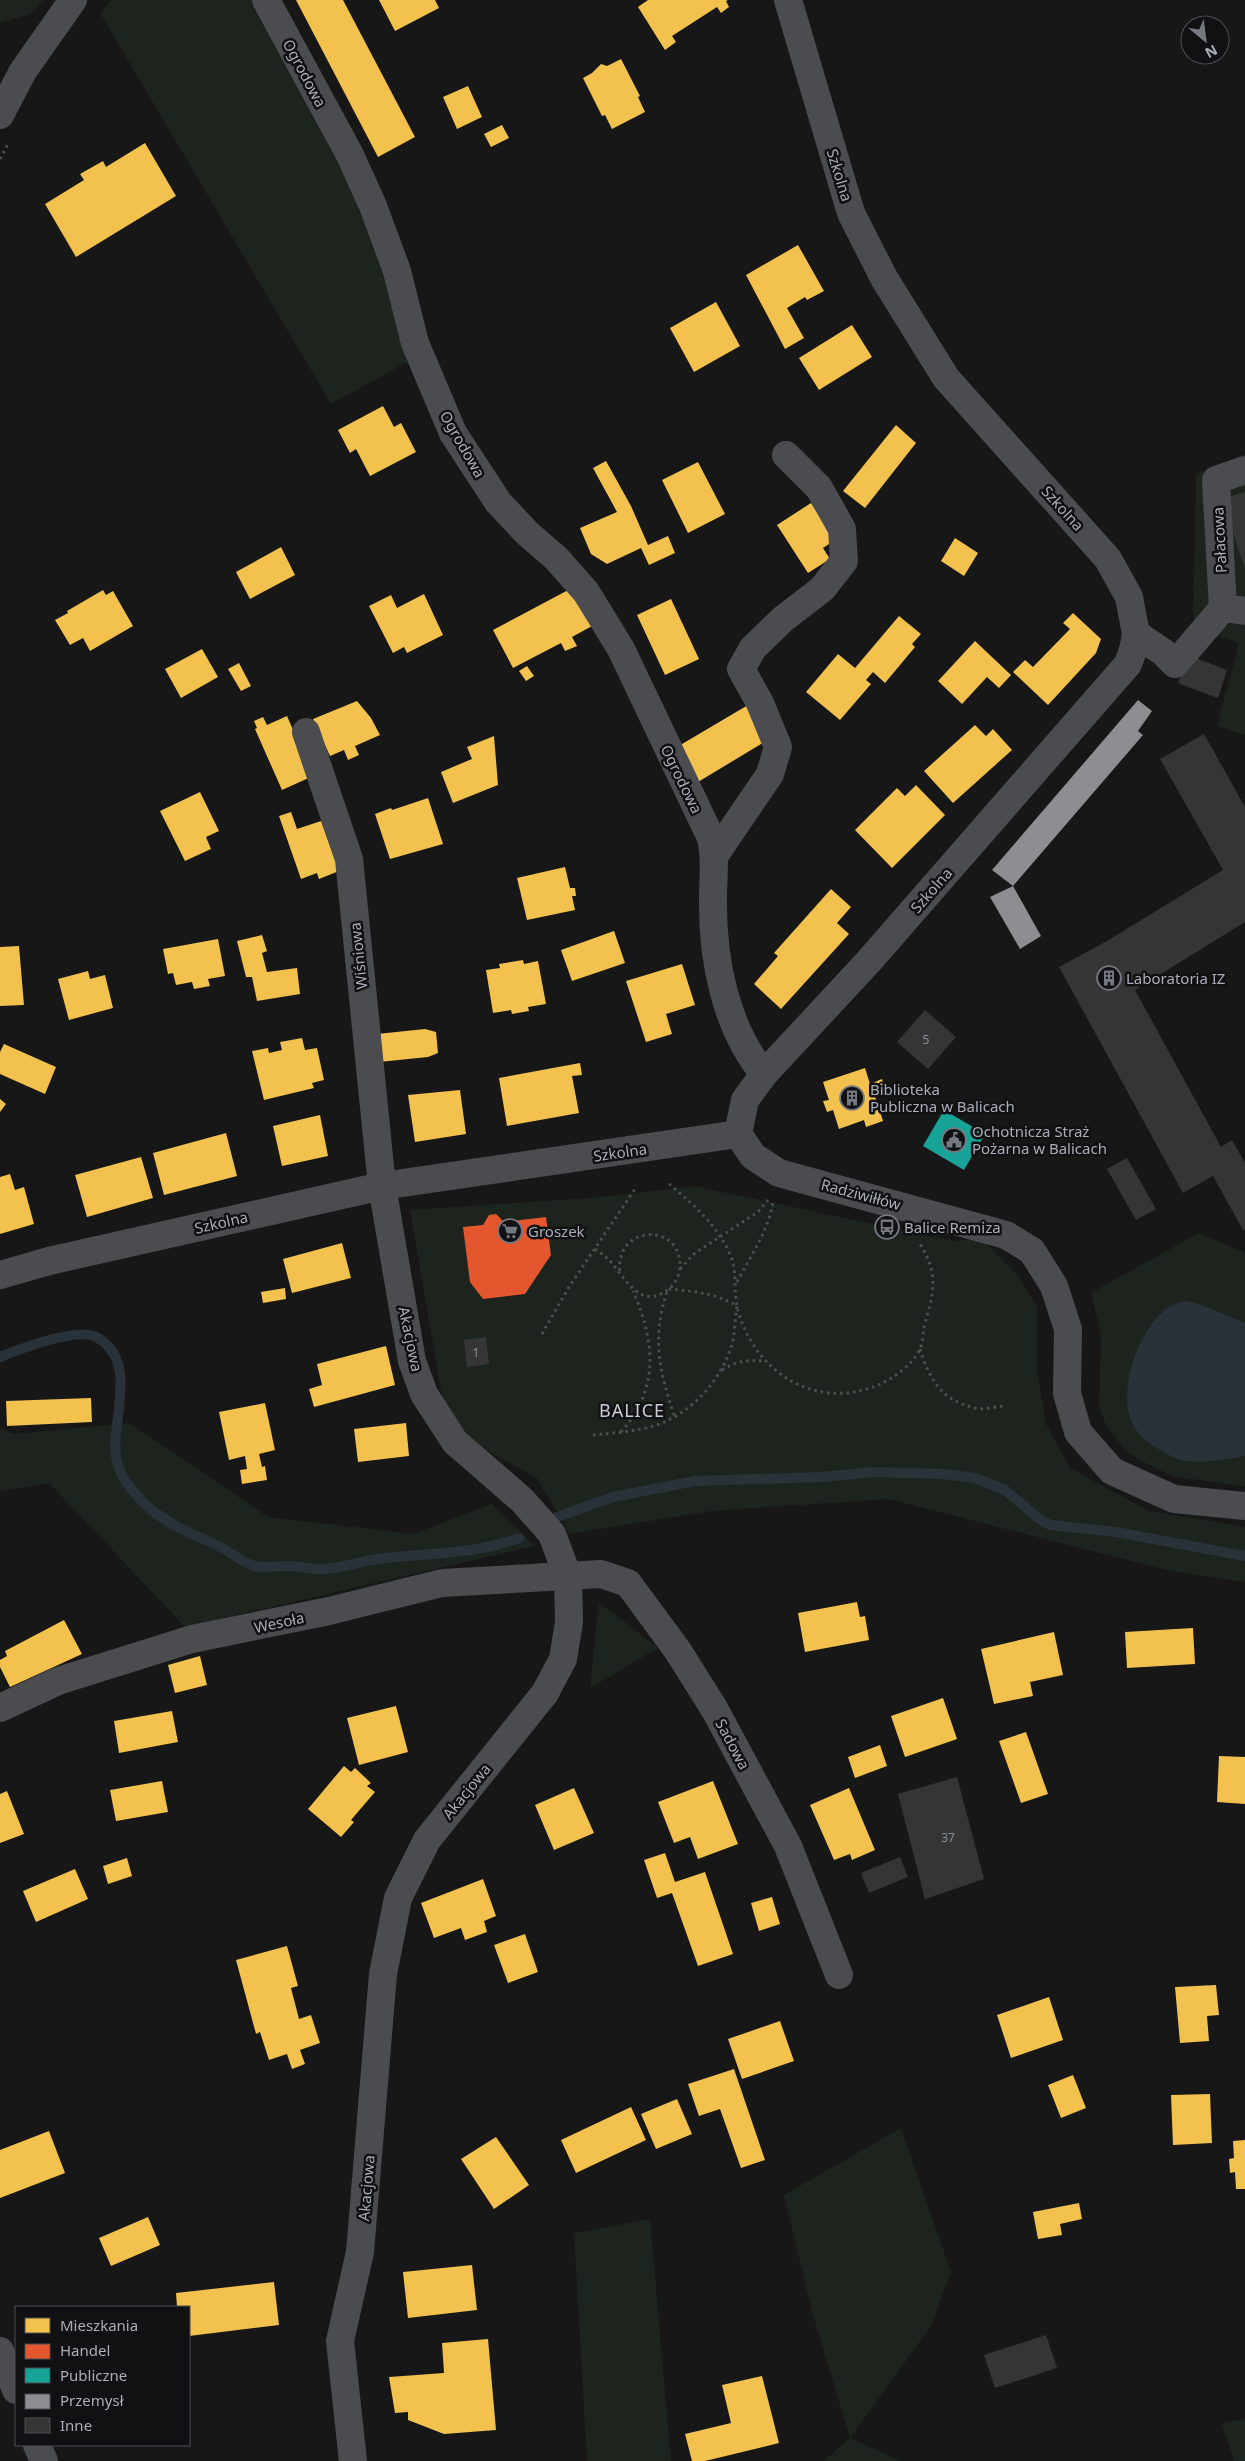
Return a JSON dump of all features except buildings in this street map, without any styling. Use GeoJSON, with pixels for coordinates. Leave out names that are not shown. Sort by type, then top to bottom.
{"type":"FeatureCollection","features":[{"type":"Feature","properties":{"kind":"street"},"geometry":{"type":"LineString","coordinates":[[0,115],[23,71],[74,0]]}},
{"type":"Feature","properties":{"kind":"street","name":"Ogrodowa"},"geometry":{"type":"LineString","coordinates":[[266,0],[350,155],[373,206],[397,271],[415,343],[453,433],[498,502],[527,533],[556,558],[586,592],[621,649],[711,838],[715,855],[712,898],[717,965],[730,1010],[745,1046],[752,1060],[764,1074]]}},
{"type":"Feature","properties":{"kind":"street","name":"Szkolna"},"geometry":{"type":"LineString","coordinates":[[0,1275],[57,1259],[382,1186],[738,1134],[745,1100],[764,1074],[869,961],[1128,664],[1136,634],[1129,597],[1108,559],[946,378],[884,278],[851,212],[788,0]]}},
{"type":"Feature","properties":{"kind":"street"},"geometry":{"type":"LineString","coordinates":[[715,855],[770,774],[778,747],[760,703],[742,669],[753,648],[783,619],[822,589],[844,561],[842,529],[819,488],[786,456]]}},
{"type":"Feature","properties":{"kind":"street","name":"Pałacowa"},"geometry":{"type":"LineString","coordinates":[[1234,610],[1216,480],[1245,470]]}},
{"type":"Feature","properties":{"kind":"street"},"geometry":{"type":"LineString","coordinates":[[1136,634],[1163,652],[1175,664],[1234,610]]}},
{"type":"Feature","properties":{"kind":"street","name":"Wiśniowa"},"geometry":{"type":"LineString","coordinates":[[306,732],[349,859],[382,1186]]}},
{"type":"Feature","properties":{"kind":"street","name":"Radziwiłłów"},"geometry":{"type":"LineString","coordinates":[[738,1134],[753,1156],[779,1173],[902,1205],[1006,1235],[1032,1251],[1054,1286],[1068,1329],[1067,1393],[1078,1432],[1112,1471],[1174,1498],[1245,1506]]}},
{"type":"Feature","properties":{"kind":"street","name":"Akacjowa"},"geometry":{"type":"LineString","coordinates":[[353,2461],[340,2341],[360,2252],[383,1974],[398,1898],[427,1840],[546,1693],[563,1659],[569,1622],[568,1577],[552,1534],[522,1500],[455,1442],[424,1394],[412,1361],[382,1186]]}},
{"type":"Feature","properties":{"kind":"street","name":"Sadowa"},"geometry":{"type":"LineString","coordinates":[[568,1577],[601,1574],[628,1583],[678,1651],[715,1710],[788,1846],[839,1976]]}},
{"type":"Feature","properties":{"kind":"street","name":"Wesoła"},"geometry":{"type":"LineString","coordinates":[[0,1708],[58,1681],[192,1639],[329,1611],[442,1583],[568,1577]]}},
{"type":"Feature","properties":{"kind":"street"},"geometry":{"type":"LineString","coordinates":[[0,2351],[15,2388]]}},
{"type":"Feature","properties":{"kind":"street"},"geometry":{"type":"LineString","coordinates":[[37,2446],[44,2461]]}},
{"type":"Feature","properties":{"kind":"path"},"geometry":{"type":"LineString","coordinates":[[593,1435],[650,1427],[675,1418],[700,1397],[720,1370],[732,1341],[737,1306],[737,1283],[731,1256],[720,1235],[699,1209],[668,1184]]}},
{"type":"Feature","properties":{"kind":"path"},"geometry":{"type":"LineString","coordinates":[[542,1334],[637,1186]]}},
{"type":"Feature","properties":{"kind":"path"},"geometry":{"type":"LineString","coordinates":[[680,1269],[695,1253],[758,1212],[769,1198]]}},
{"type":"Feature","properties":{"kind":"path"},"geometry":{"type":"LineString","coordinates":[[737,1283],[762,1240],[770,1219],[773,1201]]}},
{"type":"Feature","properties":{"kind":"path"},"geometry":{"type":"LineString","coordinates":[[633,1290],[650,1295],[668,1289],[694,1291],[727,1300],[737,1306],[751,1341],[764,1361],[779,1374],[808,1390],[823,1393],[853,1393],[887,1381],[910,1363],[920,1349],[934,1282],[928,1256],[912,1230],[902,1205]]}},
{"type":"Feature","properties":{"kind":"path"},"geometry":{"type":"LineString","coordinates":[[620,1273],[619,1263],[626,1245],[643,1234],[653,1234],[671,1242],[680,1259],[678,1277],[668,1289],[660,1311],[657,1348],[661,1376],[675,1418]]}},
{"type":"Feature","properties":{"kind":"path"},"geometry":{"type":"LineString","coordinates":[[595,1249],[607,1258],[633,1290],[647,1325],[651,1353],[643,1398],[634,1417],[621,1432]]}},
{"type":"Feature","properties":{"kind":"path"},"geometry":{"type":"LineString","coordinates":[[920,1349],[928,1372],[938,1390],[977,1408],[1002,1406]]}},
{"type":"Feature","properties":{"kind":"path"},"geometry":{"type":"LineString","coordinates":[[720,1370],[733,1362],[746,1360],[764,1361]]}},
{"type":"Feature","properties":{"kind":"shaded area"},"geometry":{"type":"Polygon","coordinates":[[[0,0],[43,0],[30,14],[0,23],[0,0]]]}},
{"type":"Feature","properties":{"kind":"shaded area"},"geometry":{"type":"Polygon","coordinates":[[[112,0],[259,0],[359,194],[388,278],[407,362],[331,404],[100,13],[112,0]]]}},
{"type":"Feature","properties":{"kind":"shaded area"},"geometry":{"type":"Polygon","coordinates":[[[1245,454],[1245,735],[1217,726],[1239,643],[1193,627],[1196,474],[1245,454]]]}},
{"type":"Feature","properties":{"kind":"shaded area"},"geometry":{"type":"Polygon","coordinates":[[[694,1186],[954,1241],[980,1238],[1019,1277],[1037,1307],[1037,1370],[1046,1424],[1070,1468],[1149,1511],[1245,1527],[1245,1582],[1170,1571],[889,1499],[711,1511],[570,1534],[537,1478],[475,1444],[443,1402],[410,1210],[591,1198],[694,1186]]]}},
{"type":"Feature","properties":{"kind":"shaded area"},"geometry":{"type":"Polygon","coordinates":[[[1199,1233],[1245,1253],[1245,1487],[1172,1476],[1139,1460],[1124,1449],[1105,1423],[1099,1406],[1101,1335],[1091,1293],[1199,1233]]]}},
{"type":"Feature","properties":{"kind":"shaded area"},"geometry":{"type":"Polygon","coordinates":[[[1186,1301],[1202,1305],[1245,1323],[1245,1456],[1202,1461],[1180,1459],[1157,1448],[1144,1438],[1137,1431],[1130,1417],[1127,1400],[1128,1382],[1140,1345],[1149,1328],[1160,1315],[1172,1305],[1186,1301]]]}},
{"type":"Feature","properties":{"kind":"shaded area"},"geometry":{"type":"Polygon","coordinates":[[[130,1423],[268,1517],[413,1534],[492,1504],[535,1546],[185,1627],[49,1483],[0,1491],[0,1428],[13,1434],[130,1423]]]}},
{"type":"Feature","properties":{"kind":"shaded area"},"geometry":{"type":"Polygon","coordinates":[[[599,1602],[658,1648],[590,1688],[599,1602]]]}},
{"type":"Feature","properties":{"kind":"shaded area"},"geometry":{"type":"Polygon","coordinates":[[[901,2128],[951,2272],[931,2326],[850,2438],[813,2315],[784,2195],[901,2128]]]}},
{"type":"Feature","properties":{"kind":"shaded area"},"geometry":{"type":"Polygon","coordinates":[[[650,2219],[671,2461],[587,2461],[574,2233],[650,2219]]]}},
{"type":"Feature","properties":{"kind":"shaded area"},"geometry":{"type":"Polygon","coordinates":[[[1245,2419],[1245,2461],[1234,2461],[1222,2423],[1245,2419]]]}},
{"type":"Feature","properties":{"kind":"shaded area"},"geometry":{"type":"Polygon","coordinates":[[[850,2438],[901,2461],[824,2461],[850,2438]]]}},
{"type":"Feature","properties":{"kind":"waterway"},"geometry":{"type":"LineString","coordinates":[[0,1357],[35,1344],[64,1337],[89,1335],[98,1338],[111,1349],[118,1363],[121,1379],[115,1447],[117,1462],[126,1482],[141,1500],[159,1516],[189,1533],[217,1545],[251,1565],[262,1567],[329,1568],[378,1559],[467,1551],[502,1544],[519,1538]]}},
{"type":"Feature","properties":{"kind":"waterway"},"geometry":{"type":"LineString","coordinates":[[554,1518],[613,1497],[695,1481],[822,1477],[873,1472],[943,1474],[975,1478],[1005,1490],[1038,1518],[1050,1525],[1116,1532],[1245,1556]]}},
{"type":"Feature","properties":{"kind":"place","name":"Laboratoria IZ"},"geometry":{"type":"Point","coordinates":[1109,978]}},
{"type":"Feature","properties":{"kind":"place","name":"Biblioteka Publiczna w Balicach"},"geometry":{"type":"Point","coordinates":[852,1098]}},
{"type":"Feature","properties":{"kind":"place","name":"Ochotnicza Straż Pożarna w Balicach"},"geometry":{"type":"Point","coordinates":[954,1140]}},
{"type":"Feature","properties":{"kind":"place","name":"Balice Remiza"},"geometry":{"type":"Point","coordinates":[887,1227]}},
{"type":"Feature","properties":{"kind":"place","name":"Groszek"},"geometry":{"type":"Point","coordinates":[510,1231]}},
{"type":"Feature","properties":{"kind":"district","name":"BALICE"},"geometry":{"type":"Point","coordinates":[632,1410]}}]}
